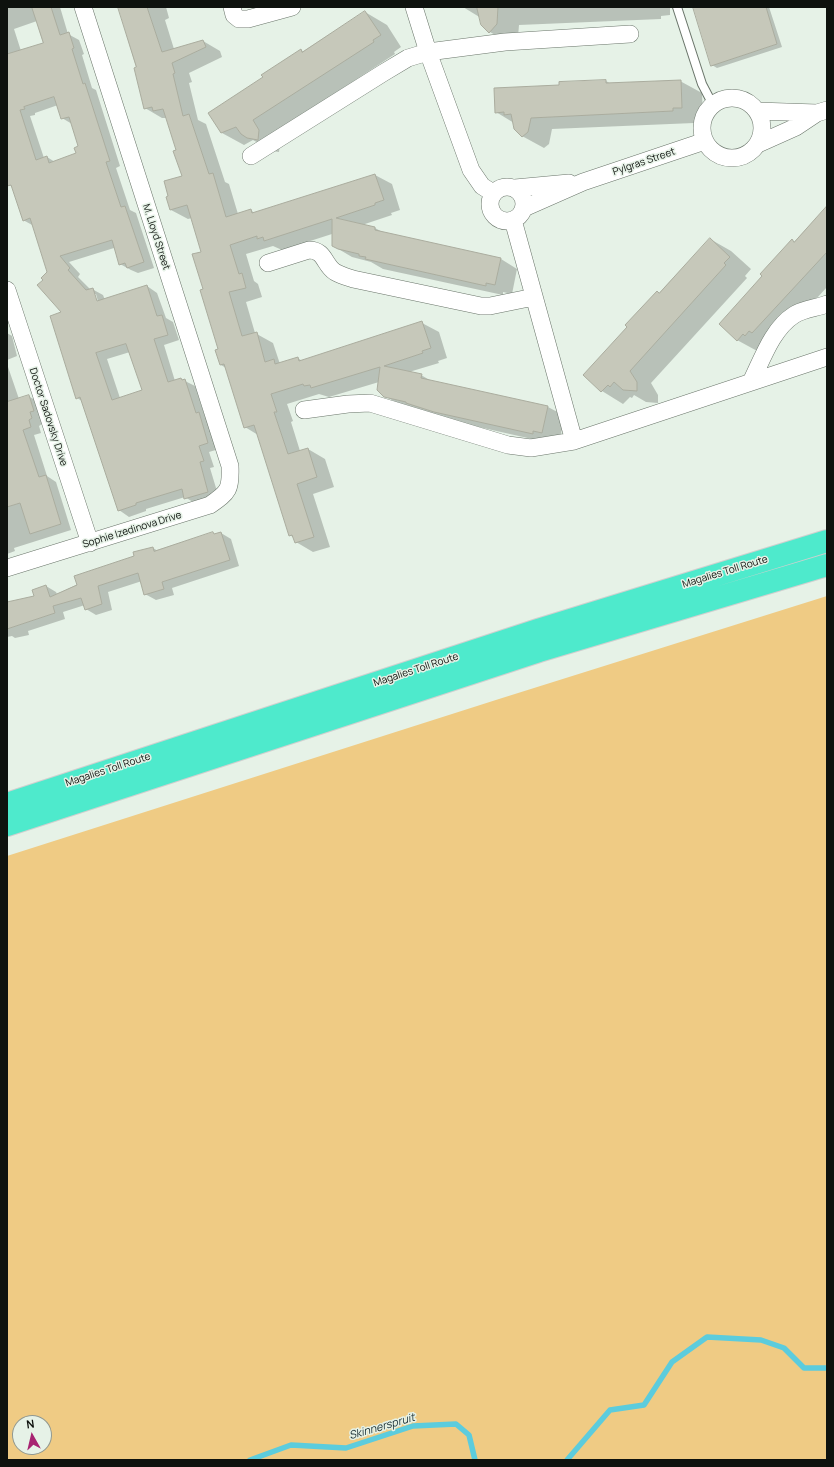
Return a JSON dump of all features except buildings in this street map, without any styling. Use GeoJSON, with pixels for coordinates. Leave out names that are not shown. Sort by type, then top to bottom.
{"type":"FeatureCollection","features":[{"type":"Feature","properties":{"kind":"highway","name":"Magalies Toll Route"},"geometry":{"type":"LineString","coordinates":[[7,804],[538,630],[827,541]]}},
{"type":"Feature","properties":{"kind":"highway","name":"Magalies Toll Route"},"geometry":{"type":"LineString","coordinates":[[7,825],[531,654],[827,565]]}},
{"type":"Feature","properties":{"kind":"street","name":"M. Lloyd Street"},"geometry":{"type":"LineString","coordinates":[[83,7],[230,466]]}},
{"type":"Feature","properties":{"kind":"street"},"geometry":{"type":"LineString","coordinates":[[232,7],[234,15],[239,19],[248,19],[292,7]]}},
{"type":"Feature","properties":{"kind":"street"},"geometry":{"type":"LineString","coordinates":[[414,7],[428,52],[471,170],[482,186],[493,194]]}},
{"type":"Feature","properties":{"kind":"street"},"geometry":{"type":"LineString","coordinates":[[251,156],[383,72],[408,58],[428,52],[505,42],[630,34]]}},
{"type":"Feature","properties":{"kind":"street"},"geometry":{"type":"LineString","coordinates":[[758,144],[762,127],[761,118],[750,104],[741,99],[731,98],[721,100],[713,105],[706,113],[702,132],[710,149],[726,158],[735,158],[744,156],[758,144],[796,127],[822,111]]}},
{"type":"Feature","properties":{"kind":"street"},"geometry":{"type":"LineString","coordinates":[[757,111],[822,111]]}},
{"type":"Feature","properties":{"kind":"street","name":"Pylgras Street"},"geometry":{"type":"LineString","coordinates":[[518,214],[583,182],[705,141]]}},
{"type":"Feature","properties":{"kind":"street","name":"Pylgras Street"},"geometry":{"type":"LineString","coordinates":[[515,188],[583,182]]}},
{"type":"Feature","properties":{"kind":"street"},"geometry":{"type":"LineString","coordinates":[[518,214],[502,220],[493,214],[489,204],[496,190],[506,186],[515,188],[523,196],[518,214],[534,297],[574,441]]}},
{"type":"Feature","properties":{"kind":"street"},"geometry":{"type":"LineString","coordinates":[[268,263],[309,250],[316,250],[322,254],[336,273],[353,279],[481,306],[490,306],[534,297]]}},
{"type":"Feature","properties":{"kind":"street","name":"Doctor Sadovsky Drive"},"geometry":{"type":"LineString","coordinates":[[7,290],[90,543]]}},
{"type":"Feature","properties":{"kind":"street"},"geometry":{"type":"LineString","coordinates":[[751,382],[775,335],[785,323],[795,314],[827,304]]}},
{"type":"Feature","properties":{"kind":"street"},"geometry":{"type":"LineString","coordinates":[[304,410],[348,404],[370,403],[508,445],[531,448],[574,441],[827,357]]}},
{"type":"Feature","properties":{"kind":"street","name":"Sophie Izedinova Drive"},"geometry":{"type":"LineString","coordinates":[[7,568],[210,505],[222,497],[231,483],[230,466]]}},
{"type":"Feature","properties":{"kind":"lane"},"geometry":{"type":"LineString","coordinates":[[677,7],[702,84],[713,105]]}},
{"type":"Feature","properties":{"kind":"shaded area"},"geometry":{"type":"Polygon","coordinates":[[[827,596],[827,1460],[7,1460],[7,856],[827,596]]]}},
{"type":"Feature","properties":{"kind":"waterway","name":"Skinnerspruit"},"geometry":{"type":"LineString","coordinates":[[567,1460],[610,1410],[644,1405],[672,1362],[707,1337],[761,1340],[784,1348],[804,1368],[827,1368]]}},
{"type":"Feature","properties":{"kind":"waterway","name":"Skinnerspruit"},"geometry":{"type":"LineString","coordinates":[[250,1460],[291,1445],[346,1448],[413,1426],[456,1424],[469,1435],[475,1460]]}}]}
